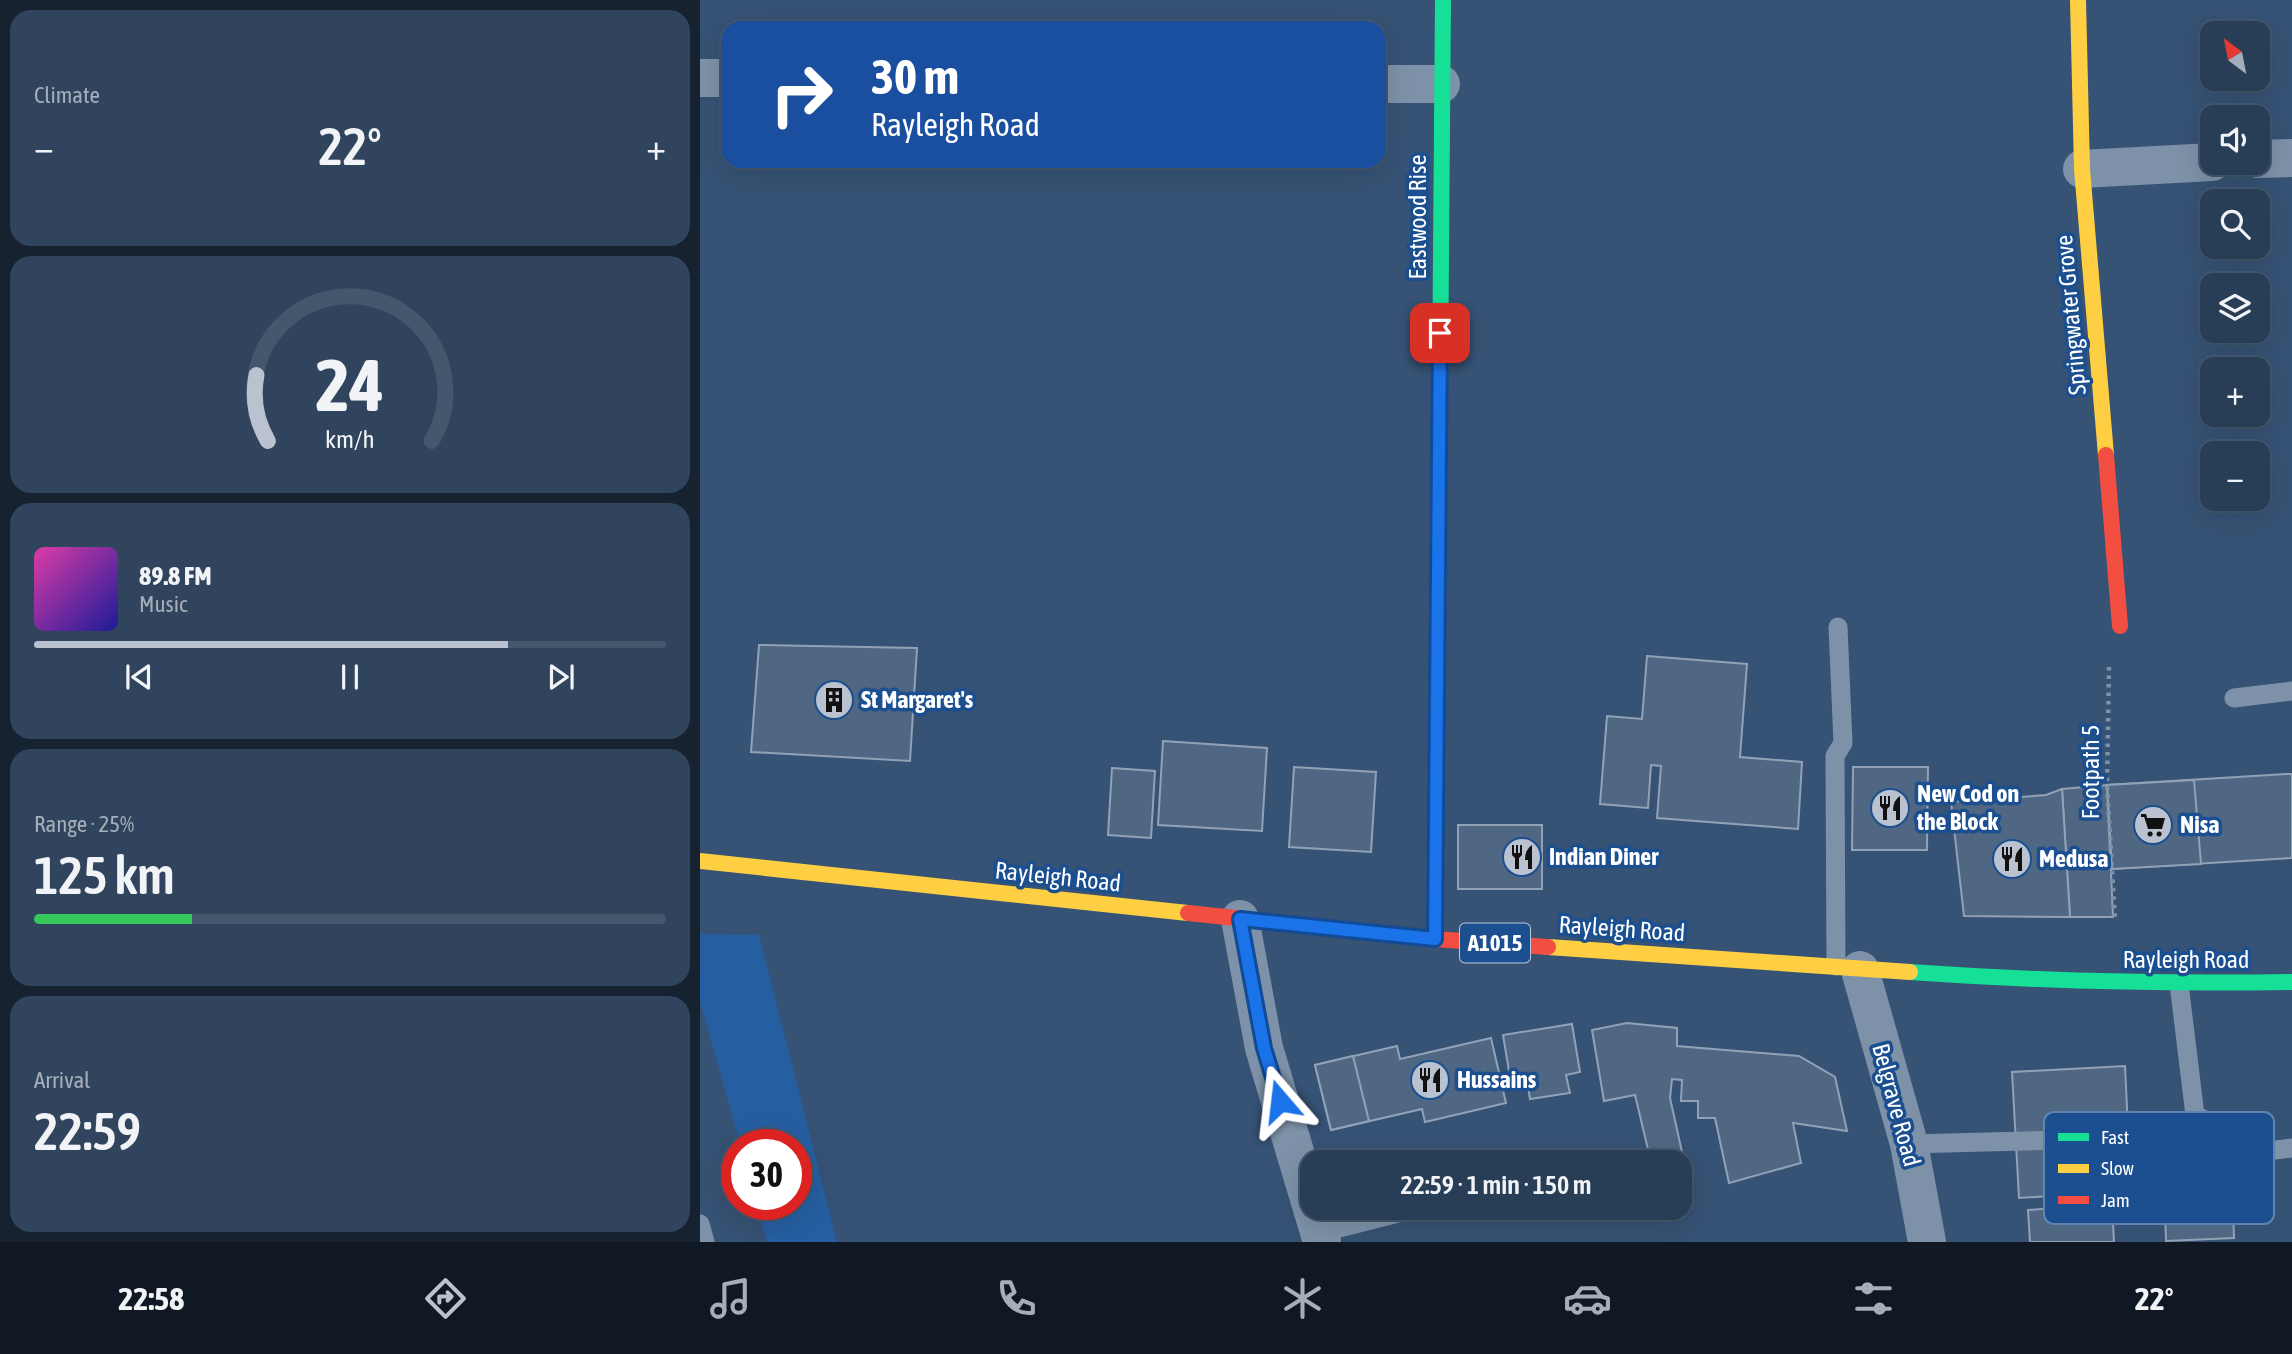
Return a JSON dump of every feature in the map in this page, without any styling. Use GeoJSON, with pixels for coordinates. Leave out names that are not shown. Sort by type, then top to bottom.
{"type":"FeatureCollection","features":[{"type":"Feature","properties":{"kind":"main road","name":"Eastwood Rise"},"geometry":{"type":"LineString","coordinates":[[1435,939],[1443,0]]}},
{"type":"Feature","properties":{"kind":"main road","name":"Springwater Grove"},"geometry":{"type":"LineString","coordinates":[[2078,0],[2082,169],[2120,626]]}},
{"type":"Feature","properties":{"kind":"main road","name":"Rayleigh Road"},"geometry":{"type":"LineString","coordinates":[[700,861],[1435,939],[2025,980],[2179,984],[2292,982]]}},
{"type":"Feature","properties":{"kind":"street"},"geometry":{"type":"LineString","coordinates":[[700,78],[721,78]]}},
{"type":"Feature","properties":{"kind":"street"},"geometry":{"type":"LineString","coordinates":[[1386,84],[1441,85]]}},
{"type":"Feature","properties":{"kind":"street"},"geometry":{"type":"LineString","coordinates":[[2270,159],[2292,158]]}},
{"type":"Feature","properties":{"kind":"street"},"geometry":{"type":"LineString","coordinates":[[2082,169],[2200,163]]}},
{"type":"Feature","properties":{"kind":"street"},"geometry":{"type":"LineString","coordinates":[[1240,919],[1264,1048],[1321,1237]]}},
{"type":"Feature","properties":{"kind":"street","name":"Belgrave Road"},"geometry":{"type":"LineString","coordinates":[[1848,968],[1909,1144],[1927,1242]]}},
{"type":"Feature","properties":{"kind":"lane"},"geometry":{"type":"LineString","coordinates":[[1838,627],[1843,743],[1835,756],[1848,968]]}},
{"type":"Feature","properties":{"kind":"lane"},"geometry":{"type":"LineString","coordinates":[[2234,698],[2292,691]]}},
{"type":"Feature","properties":{"kind":"lane"},"geometry":{"type":"LineString","coordinates":[[2179,984],[2195,1112]]}},
{"type":"Feature","properties":{"kind":"lane"},"geometry":{"type":"LineString","coordinates":[[1909,1144],[2044,1140]]}},
{"type":"Feature","properties":{"kind":"lane"},"geometry":{"type":"LineString","coordinates":[[2274,1150],[2292,1148]]}},
{"type":"Feature","properties":{"kind":"lane"},"geometry":{"type":"LineString","coordinates":[[1321,1237],[1376,1220]]}},
{"type":"Feature","properties":{"kind":"lane"},"geometry":{"type":"LineString","coordinates":[[700,1224],[705,1242]]}},
{"type":"Feature","properties":{"kind":"path","name":"Footpath 5"},"geometry":{"type":"LineString","coordinates":[[2115,919],[2107,785],[2110,653],[2120,626]]}},
{"type":"Feature","properties":{"kind":"shaded area"},"geometry":{"type":"Polygon","coordinates":[[[700,934],[759,935],[808,1129],[736,1129],[700,1001],[700,934]]]}},
{"type":"Feature","properties":{"kind":"shaded area"},"geometry":{"type":"Polygon","coordinates":[[[812,1144],[837,1242],[767,1242],[761,1220],[812,1220],[812,1144]]]}},
{"type":"Feature","properties":{"kind":"building","name":"St Margaret's"},"geometry":{"type":"Polygon","coordinates":[[[759,645],[917,648],[910,761],[751,752],[759,645]]]}},
{"type":"Feature","properties":{"kind":"building"},"geometry":{"type":"Polygon","coordinates":[[[1647,656],[1747,664],[1740,757],[1802,762],[1798,829],[1657,818],[1661,766],[1651,765],[1648,808],[1600,804],[1607,716],[1642,719],[1647,656]]]}},
{"type":"Feature","properties":{"kind":"building"},"geometry":{"type":"Polygon","coordinates":[[[1163,741],[1267,748],[1262,831],[1158,825],[1163,741]]]}},
{"type":"Feature","properties":{"kind":"building"},"geometry":{"type":"Polygon","coordinates":[[[1294,767],[1376,772],[1371,852],[1289,847],[1294,767]]]}},
{"type":"Feature","properties":{"kind":"building","name":"New Cod on the Block"},"geometry":{"type":"Polygon","coordinates":[[[1853,767],[1928,767],[1927,850],[1852,850],[1853,767]]]}},
{"type":"Feature","properties":{"kind":"building"},"geometry":{"type":"Polygon","coordinates":[[[1112,768],[1155,771],[1151,838],[1108,835],[1112,768]]]}},
{"type":"Feature","properties":{"kind":"building"},"geometry":{"type":"Polygon","coordinates":[[[2292,774],[2292,858],[2112,869],[2107,785],[2292,774]]]}},
{"type":"Feature","properties":{"kind":"building","name":"Nisa"},"geometry":{"type":"Polygon","coordinates":[[[2194,780],[2201,864],[2112,869],[2107,785],[2194,780]]]}},
{"type":"Feature","properties":{"kind":"building"},"geometry":{"type":"Polygon","coordinates":[[[2107,785],[2113,917],[2070,917],[2062,789],[2107,785]]]}},
{"type":"Feature","properties":{"kind":"building","name":"Medusa"},"geometry":{"type":"Polygon","coordinates":[[[2062,789],[2070,917],[1964,916],[1951,802],[2046,795],[2062,789]]]}},
{"type":"Feature","properties":{"kind":"building"},"geometry":{"type":"Polygon","coordinates":[[[1458,825],[1542,825],[1542,889],[1458,889],[1458,825]]]}},
{"type":"Feature","properties":{"kind":"building"},"geometry":{"type":"Polygon","coordinates":[[[1627,1023],[1677,1028],[1677,1046],[1799,1056],[1835,1077],[1847,1131],[1793,1123],[1801,1163],[1729,1183],[1715,1118],[1698,1118],[1698,1101],[1681,1101],[1682,1080],[1672,1079],[1670,1098],[1682,1150],[1648,1150],[1635,1095],[1604,1101],[1592,1030],[1627,1023]]]}},
{"type":"Feature","properties":{"kind":"building"},"geometry":{"type":"Polygon","coordinates":[[[1572,1024],[1580,1072],[1566,1075],[1570,1093],[1530,1099],[1528,1087],[1512,1089],[1503,1035],[1572,1024]]]}},
{"type":"Feature","properties":{"kind":"building"},"geometry":{"type":"Polygon","coordinates":[[[1491,1038],[1506,1103],[1425,1122],[1422,1109],[1331,1130],[1315,1065],[1397,1046],[1400,1059],[1491,1038]]]}},
{"type":"Feature","properties":{"kind":"building"},"geometry":{"type":"Polygon","coordinates":[[[1353,1056],[1369,1121],[1331,1130],[1315,1065],[1353,1056]]]}},
{"type":"Feature","properties":{"kind":"building"},"geometry":{"type":"Polygon","coordinates":[[[2125,1066],[2127,1112],[2044,1112],[2044,1196],[2019,1198],[2012,1072],[2125,1066]]]}},
{"type":"Feature","properties":{"kind":"building"},"geometry":{"type":"Polygon","coordinates":[[[2044,1209],[2044,1224],[2113,1224],[2114,1242],[2030,1242],[2028,1210],[2044,1209]]]}},
{"type":"Feature","properties":{"kind":"building"},"geometry":{"type":"Polygon","coordinates":[[[2165,1224],[2234,1224],[2234,1238],[2166,1241],[2165,1224]]]}},
{"type":"Feature","properties":{"kind":"traffic: fast"},"geometry":{"type":"LineString","coordinates":[[1440,383],[1443,0]]}},
{"type":"Feature","properties":{"kind":"traffic: fast"},"geometry":{"type":"LineString","coordinates":[[1910,972],[2101,981],[2292,982]]}},
{"type":"Feature","properties":{"kind":"traffic: slow"},"geometry":{"type":"LineString","coordinates":[[2078,0],[2082,169],[2106,455]]}},
{"type":"Feature","properties":{"kind":"traffic: slow"},"geometry":{"type":"LineString","coordinates":[[1435,939],[1440,383]]}},
{"type":"Feature","properties":{"kind":"traffic: slow"},"geometry":{"type":"LineString","coordinates":[[700,861],[1188,913]]}},
{"type":"Feature","properties":{"kind":"traffic: slow"},"geometry":{"type":"LineString","coordinates":[[1548,947],[1910,972]]}},
{"type":"Feature","properties":{"kind":"traffic: jam"},"geometry":{"type":"LineString","coordinates":[[2106,455],[2120,626]]}},
{"type":"Feature","properties":{"kind":"traffic: jam"},"geometry":{"type":"LineString","coordinates":[[1188,913],[1435,939],[1548,947]]}},
{"type":"Feature","properties":{"kind":"place","name":"St Margaret's"},"geometry":{"type":"Point","coordinates":[834,700]}},
{"type":"Feature","properties":{"kind":"place","name":"New Cod on the Block"},"geometry":{"type":"Point","coordinates":[1890,808]}},
{"type":"Feature","properties":{"kind":"place","name":"Nisa"},"geometry":{"type":"Point","coordinates":[2153,825]}},
{"type":"Feature","properties":{"kind":"place","name":"Indian Diner"},"geometry":{"type":"Point","coordinates":[1522,857]}},
{"type":"Feature","properties":{"kind":"place","name":"Medusa"},"geometry":{"type":"Point","coordinates":[2012,859]}},
{"type":"Feature","properties":{"kind":"place","name":"Hussains"},"geometry":{"type":"Point","coordinates":[1430,1080]}},
{"type":"Feature","properties":{"kind":"route"},"geometry":{"type":"LineString","coordinates":[[1280,1101],[1264,1048],[1240,919],[1435,939],[1440,333]]}}]}
